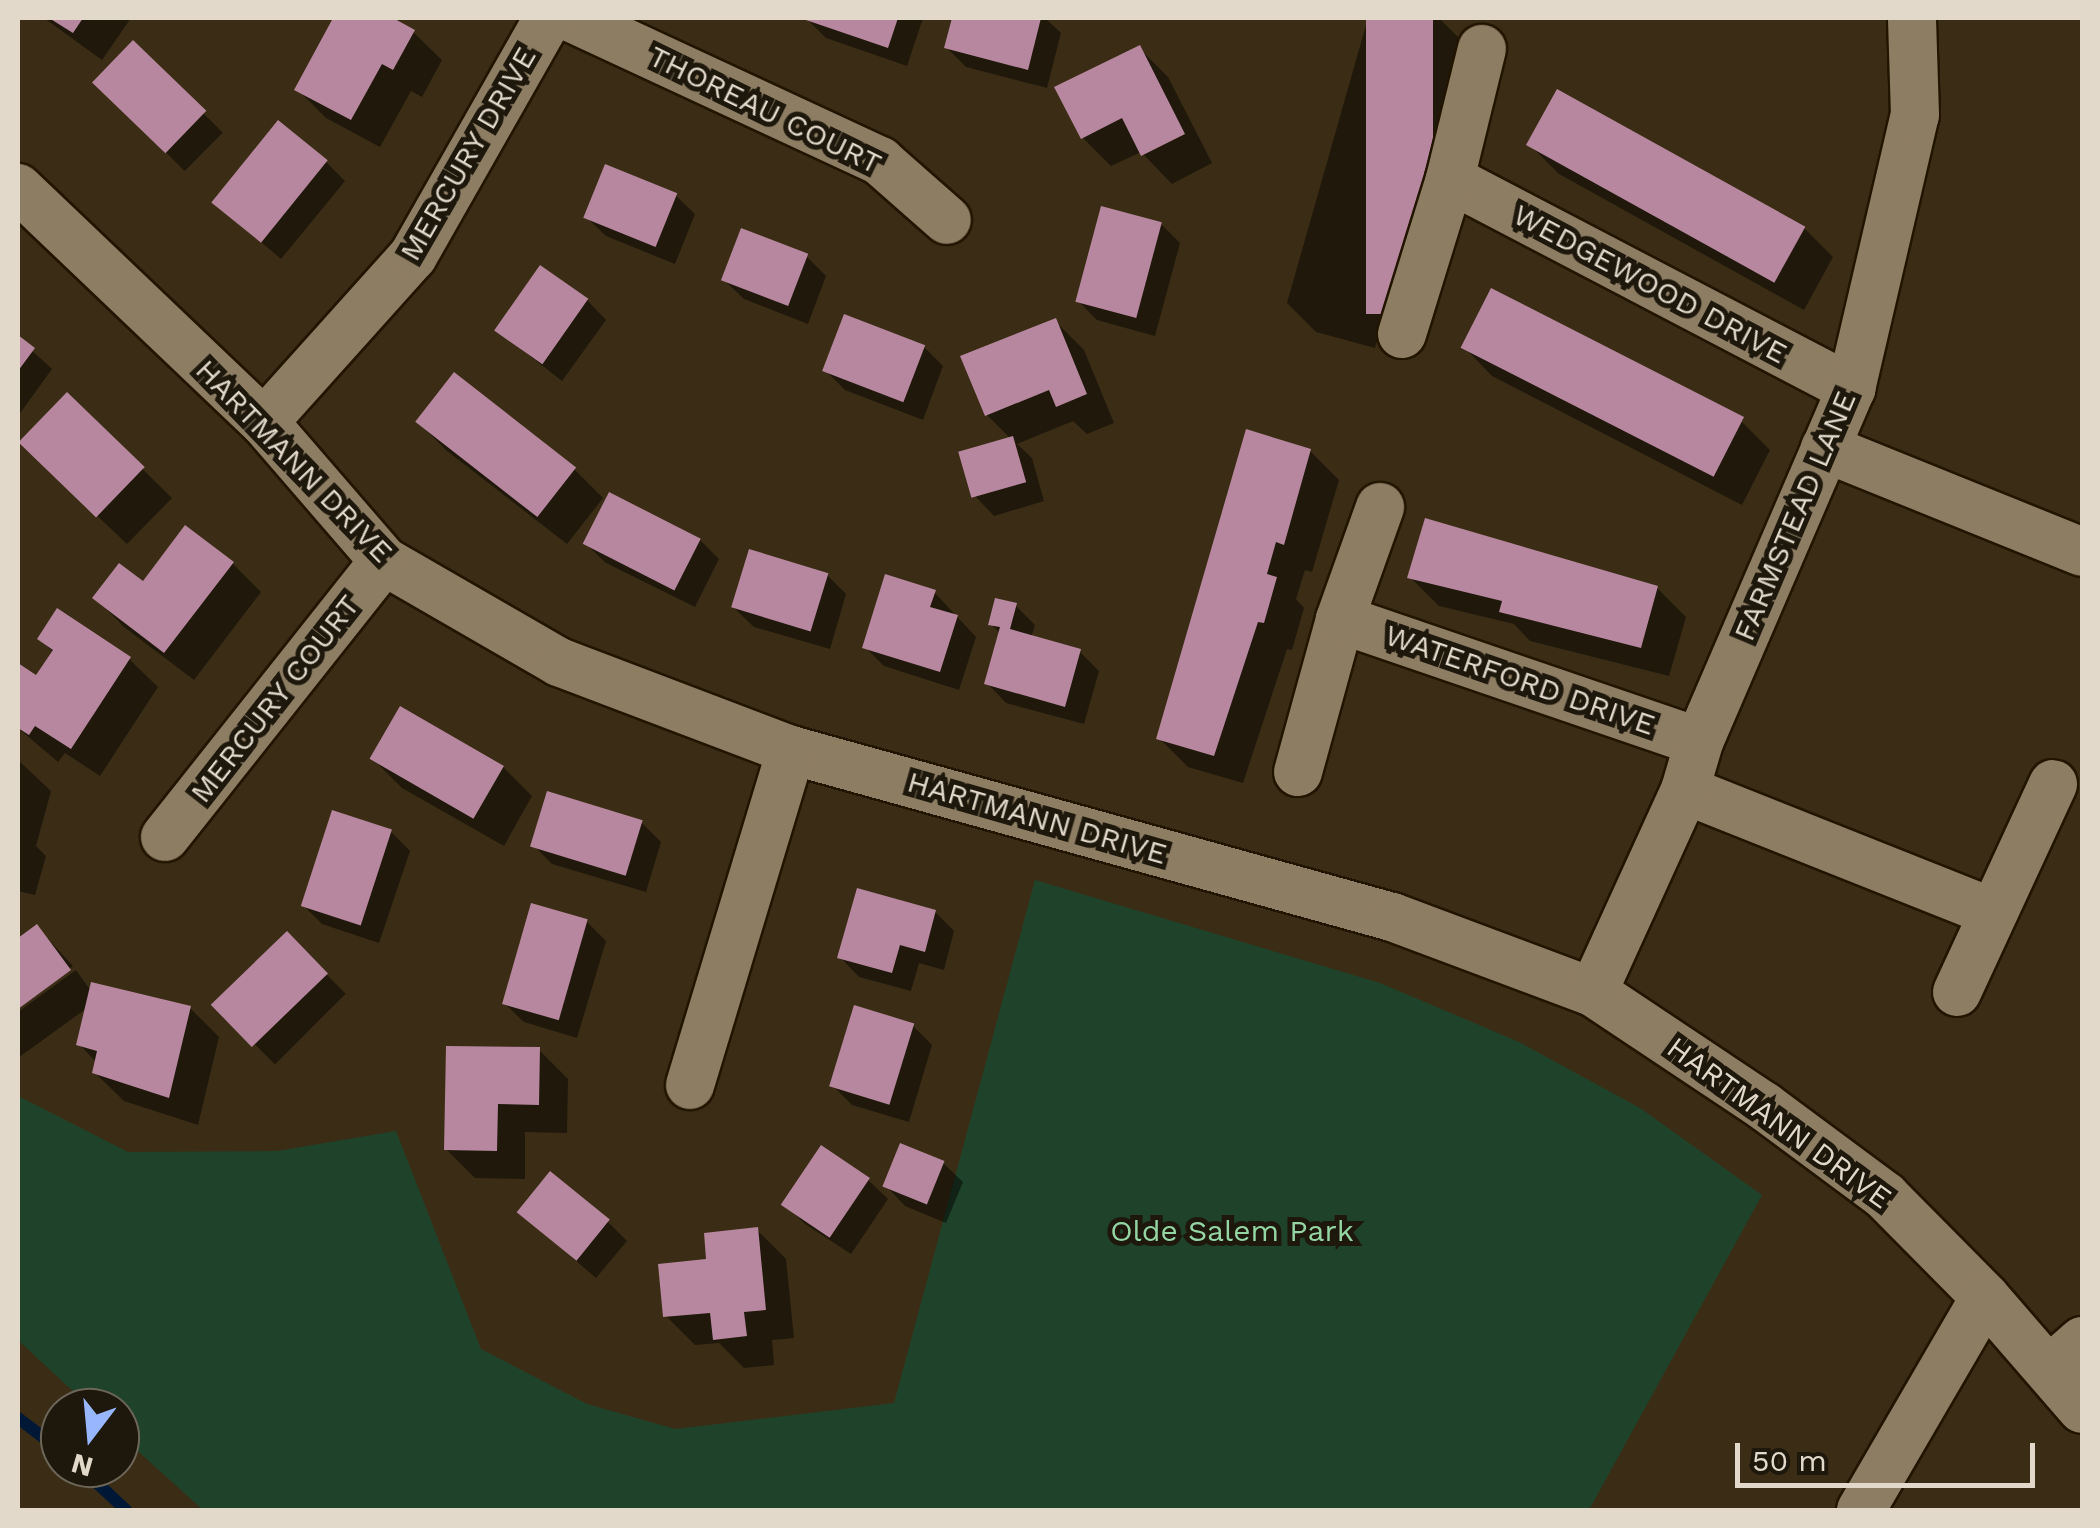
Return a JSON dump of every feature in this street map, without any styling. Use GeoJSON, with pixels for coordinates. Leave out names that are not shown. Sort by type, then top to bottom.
{"type":"FeatureCollection","features":[{"type":"Feature","properties":{"kind":"street","name":"MERCURY DRIVE"},"geometry":{"type":"LineString","coordinates":[[264,422],[413,256],[548,18]]}},
{"type":"Feature","properties":{"kind":"street","name":"THOREAU COURT"},"geometry":{"type":"LineString","coordinates":[[572,18],[880,161],[947,220]]}},
{"type":"Feature","properties":{"kind":"street","name":"FARMSTEAD LANE"},"geometry":{"type":"LineString","coordinates":[[1593,992],[1684,790],[1699,742],[1851,389],[1915,114],[1912,18]]}},
{"type":"Feature","properties":{"kind":"street"},"geometry":{"type":"LineString","coordinates":[[1402,334],[1450,179],[1482,50]]}},
{"type":"Feature","properties":{"kind":"street","name":"WEDGEWOOD DRIVE"},"geometry":{"type":"LineString","coordinates":[[1450,179],[1851,389]]}},
{"type":"Feature","properties":{"kind":"street","name":"HARTMANN DRIVE"},"geometry":{"type":"LineString","coordinates":[[18,188],[264,422],[384,561],[559,662],[791,750],[1392,917],[1593,992],[1764,1106],[1884,1196],[1984,1297],[2066,1356],[2082,1409]]}},
{"type":"Feature","properties":{"kind":"street"},"geometry":{"type":"LineString","coordinates":[[1825,448],[2082,552]]}},
{"type":"Feature","properties":{"kind":"street"},"geometry":{"type":"LineString","coordinates":[[1298,772],[1340,619],[1380,507]]}},
{"type":"Feature","properties":{"kind":"street","name":"MERCURY COURT"},"geometry":{"type":"LineString","coordinates":[[165,837],[384,561]]}},
{"type":"Feature","properties":{"kind":"street","name":"WATERFORD DRIVE"},"geometry":{"type":"LineString","coordinates":[[1340,619],[1699,742]]}},
{"type":"Feature","properties":{"kind":"street"},"geometry":{"type":"LineString","coordinates":[[690,1085],[791,750]]}},
{"type":"Feature","properties":{"kind":"street"},"geometry":{"type":"LineString","coordinates":[[1957,992],[2053,784]]}},
{"type":"Feature","properties":{"kind":"street"},"geometry":{"type":"LineString","coordinates":[[1684,790],[1992,912]]}},
{"type":"Feature","properties":{"kind":"street"},"geometry":{"type":"LineString","coordinates":[[1860,1510],[1984,1297]]}},
{"type":"Feature","properties":{"kind":"green space","name":"Olde Salem Park"},"geometry":{"type":"Polygon","coordinates":[[[1035,880],[1380,983],[1519,1042],[1640,1108],[1762,1195],[1589,1510],[203,1510],[140,1453],[140,1388],[70,1388],[18,1340],[18,1096],[128,1152],[277,1151],[396,1131],[481,1349],[587,1404],[675,1429],[894,1403],[1035,880]]]}},
{"type":"Feature","properties":{"kind":"building"},"geometry":{"type":"Polygon","coordinates":[[[49,18],[83,18],[73,33],[49,18]]]}},
{"type":"Feature","properties":{"kind":"building"},"geometry":{"type":"Polygon","coordinates":[[[333,18],[393,18],[415,30],[393,70],[382,64],[351,120],[294,90],[333,18]]]}},
{"type":"Feature","properties":{"kind":"building"},"geometry":{"type":"Polygon","coordinates":[[[800,18],[898,18],[888,48],[800,18]]]}},
{"type":"Feature","properties":{"kind":"building"},"geometry":{"type":"Polygon","coordinates":[[[952,18],[1041,18],[1028,70],[944,48],[952,18]]]}},
{"type":"Feature","properties":{"kind":"building"},"geometry":{"type":"Polygon","coordinates":[[[1366,18],[1433,18],[1433,314],[1366,314],[1366,18]]]}},
{"type":"Feature","properties":{"kind":"building"},"geometry":{"type":"Polygon","coordinates":[[[133,40],[206,111],[165,153],[92,82],[133,40]]]}},
{"type":"Feature","properties":{"kind":"building"},"geometry":{"type":"Polygon","coordinates":[[[1140,45],[1185,134],[1141,156],[1122,118],[1081,139],[1054,87],[1140,45]]]}},
{"type":"Feature","properties":{"kind":"building"},"geometry":{"type":"Polygon","coordinates":[[[1557,89],[1805,227],[1774,283],[1526,145],[1557,89]]]}},
{"type":"Feature","properties":{"kind":"building"},"geometry":{"type":"Polygon","coordinates":[[[278,120],[328,160],[261,243],[211,202],[278,120]]]}},
{"type":"Feature","properties":{"kind":"building"},"geometry":{"type":"Polygon","coordinates":[[[605,164],[677,193],[656,247],[583,218],[605,164]]]}},
{"type":"Feature","properties":{"kind":"building"},"geometry":{"type":"Polygon","coordinates":[[[1101,206],[1162,222],[1136,318],[1075,302],[1101,206]]]}},
{"type":"Feature","properties":{"kind":"building"},"geometry":{"type":"Polygon","coordinates":[[[741,228],[808,254],[788,306],[721,280],[741,228]]]}},
{"type":"Feature","properties":{"kind":"building"},"geometry":{"type":"Polygon","coordinates":[[[540,265],[588,299],[542,364],[494,331],[540,265]]]}},
{"type":"Feature","properties":{"kind":"building"},"geometry":{"type":"Polygon","coordinates":[[[1491,288],[1744,417],[1714,477],[1461,348],[1491,288]]]}},
{"type":"Feature","properties":{"kind":"building"},"geometry":{"type":"Polygon","coordinates":[[[844,314],[925,345],[903,402],[822,371],[844,314]]]}},
{"type":"Feature","properties":{"kind":"building"},"geometry":{"type":"Polygon","coordinates":[[[1056,318],[1087,394],[1056,407],[1049,390],[985,416],[960,356],[1056,318]]]}},
{"type":"Feature","properties":{"kind":"building"},"geometry":{"type":"Polygon","coordinates":[[[18,335],[35,348],[18,371],[18,335]]]}},
{"type":"Feature","properties":{"kind":"building"},"geometry":{"type":"Polygon","coordinates":[[[454,372],[576,467],[537,517],[415,422],[454,372]]]}},
{"type":"Feature","properties":{"kind":"building"},"geometry":{"type":"Polygon","coordinates":[[[67,392],[145,467],[96,517],[18,442],[67,392]]]}},
{"type":"Feature","properties":{"kind":"building"},"geometry":{"type":"Polygon","coordinates":[[[1246,429],[1311,449],[1284,545],[1276,542],[1267,574],[1277,577],[1264,623],[1258,622],[1214,756],[1156,739],[1246,429]]]}},
{"type":"Feature","properties":{"kind":"building"},"geometry":{"type":"Polygon","coordinates":[[[1013,436],[1026,482],[971,498],[958,452],[1013,436]]]}},
{"type":"Feature","properties":{"kind":"building"},"geometry":{"type":"Polygon","coordinates":[[[609,492],[701,539],[674,590],[583,544],[609,492]]]}},
{"type":"Feature","properties":{"kind":"building"},"geometry":{"type":"Polygon","coordinates":[[[1425,518],[1658,586],[1641,648],[1499,612],[1502,601],[1407,578],[1425,518]]]}},
{"type":"Feature","properties":{"kind":"building"},"geometry":{"type":"Polygon","coordinates":[[[185,525],[234,562],[164,653],[92,598],[119,563],[143,581],[185,525]]]}},
{"type":"Feature","properties":{"kind":"building"},"geometry":{"type":"Polygon","coordinates":[[[749,549],[828,573],[811,632],[731,607],[749,549]]]}},
{"type":"Feature","properties":{"kind":"building"},"geometry":{"type":"Polygon","coordinates":[[[885,574],[936,590],[930,607],[958,615],[940,672],[862,648],[885,574]]]}},
{"type":"Feature","properties":{"kind":"building"},"geometry":{"type":"Polygon","coordinates":[[[995,598],[1017,603],[1010,629],[1081,649],[1065,707],[984,684],[1000,627],[988,625],[995,598]]]}},
{"type":"Feature","properties":{"kind":"building"},"geometry":{"type":"Polygon","coordinates":[[[57,608],[131,657],[71,749],[35,726],[29,735],[18,728],[18,663],[36,675],[53,650],[37,639],[57,608]]]}},
{"type":"Feature","properties":{"kind":"building"},"geometry":{"type":"Polygon","coordinates":[[[400,706],[504,766],[473,819],[370,759],[400,706]]]}},
{"type":"Feature","properties":{"kind":"building"},"geometry":{"type":"Polygon","coordinates":[[[547,791],[643,820],[626,876],[530,846],[547,791]]]}},
{"type":"Feature","properties":{"kind":"building"},"geometry":{"type":"Polygon","coordinates":[[[332,810],[392,829],[361,926],[301,906],[332,810]]]}},
{"type":"Feature","properties":{"kind":"building"},"geometry":{"type":"Polygon","coordinates":[[[857,888],[936,910],[925,952],[900,945],[892,973],[837,958],[857,888]]]}},
{"type":"Feature","properties":{"kind":"building"},"geometry":{"type":"Polygon","coordinates":[[[531,903],[588,919],[559,1020],[502,1004],[531,903]]]}},
{"type":"Feature","properties":{"kind":"building"},"geometry":{"type":"Polygon","coordinates":[[[37,924],[71,970],[18,1009],[18,938],[37,924]]]}},
{"type":"Feature","properties":{"kind":"building"},"geometry":{"type":"Polygon","coordinates":[[[287,931],[328,973],[252,1047],[211,1005],[287,931]]]}},
{"type":"Feature","properties":{"kind":"building"},"geometry":{"type":"Polygon","coordinates":[[[91,982],[191,1006],[169,1098],[92,1073],[97,1051],[76,1045],[91,982]]]}},
{"type":"Feature","properties":{"kind":"building"},"geometry":{"type":"Polygon","coordinates":[[[854,1005],[914,1023],[889,1105],[829,1086],[854,1005]]]}},
{"type":"Feature","properties":{"kind":"building"},"geometry":{"type":"Polygon","coordinates":[[[446,1046],[540,1047],[539,1105],[498,1104],[497,1151],[444,1150],[446,1046]]]}},
{"type":"Feature","properties":{"kind":"building"},"geometry":{"type":"Polygon","coordinates":[[[900,1143],[945,1161],[927,1205],[882,1187],[900,1143]]]}},
{"type":"Feature","properties":{"kind":"building"},"geometry":{"type":"Polygon","coordinates":[[[821,1145],[870,1178],[830,1238],[781,1205],[821,1145]]]}},
{"type":"Feature","properties":{"kind":"building"},"geometry":{"type":"Polygon","coordinates":[[[550,1171],[610,1219],[576,1261],[517,1212],[550,1171]]]}},
{"type":"Feature","properties":{"kind":"building"},"geometry":{"type":"Polygon","coordinates":[[[758,1227],[766,1310],[744,1312],[747,1336],[713,1340],[710,1313],[663,1317],[658,1264],[706,1259],[704,1233],[758,1227]]]}},
{"type":"Feature","properties":{"kind":"waterway"},"geometry":{"type":"LineString","coordinates":[[18,1418],[40,1435]]}},
{"type":"Feature","properties":{"kind":"waterway"},"geometry":{"type":"LineString","coordinates":[[102,1488],[126,1510]]}}]}
